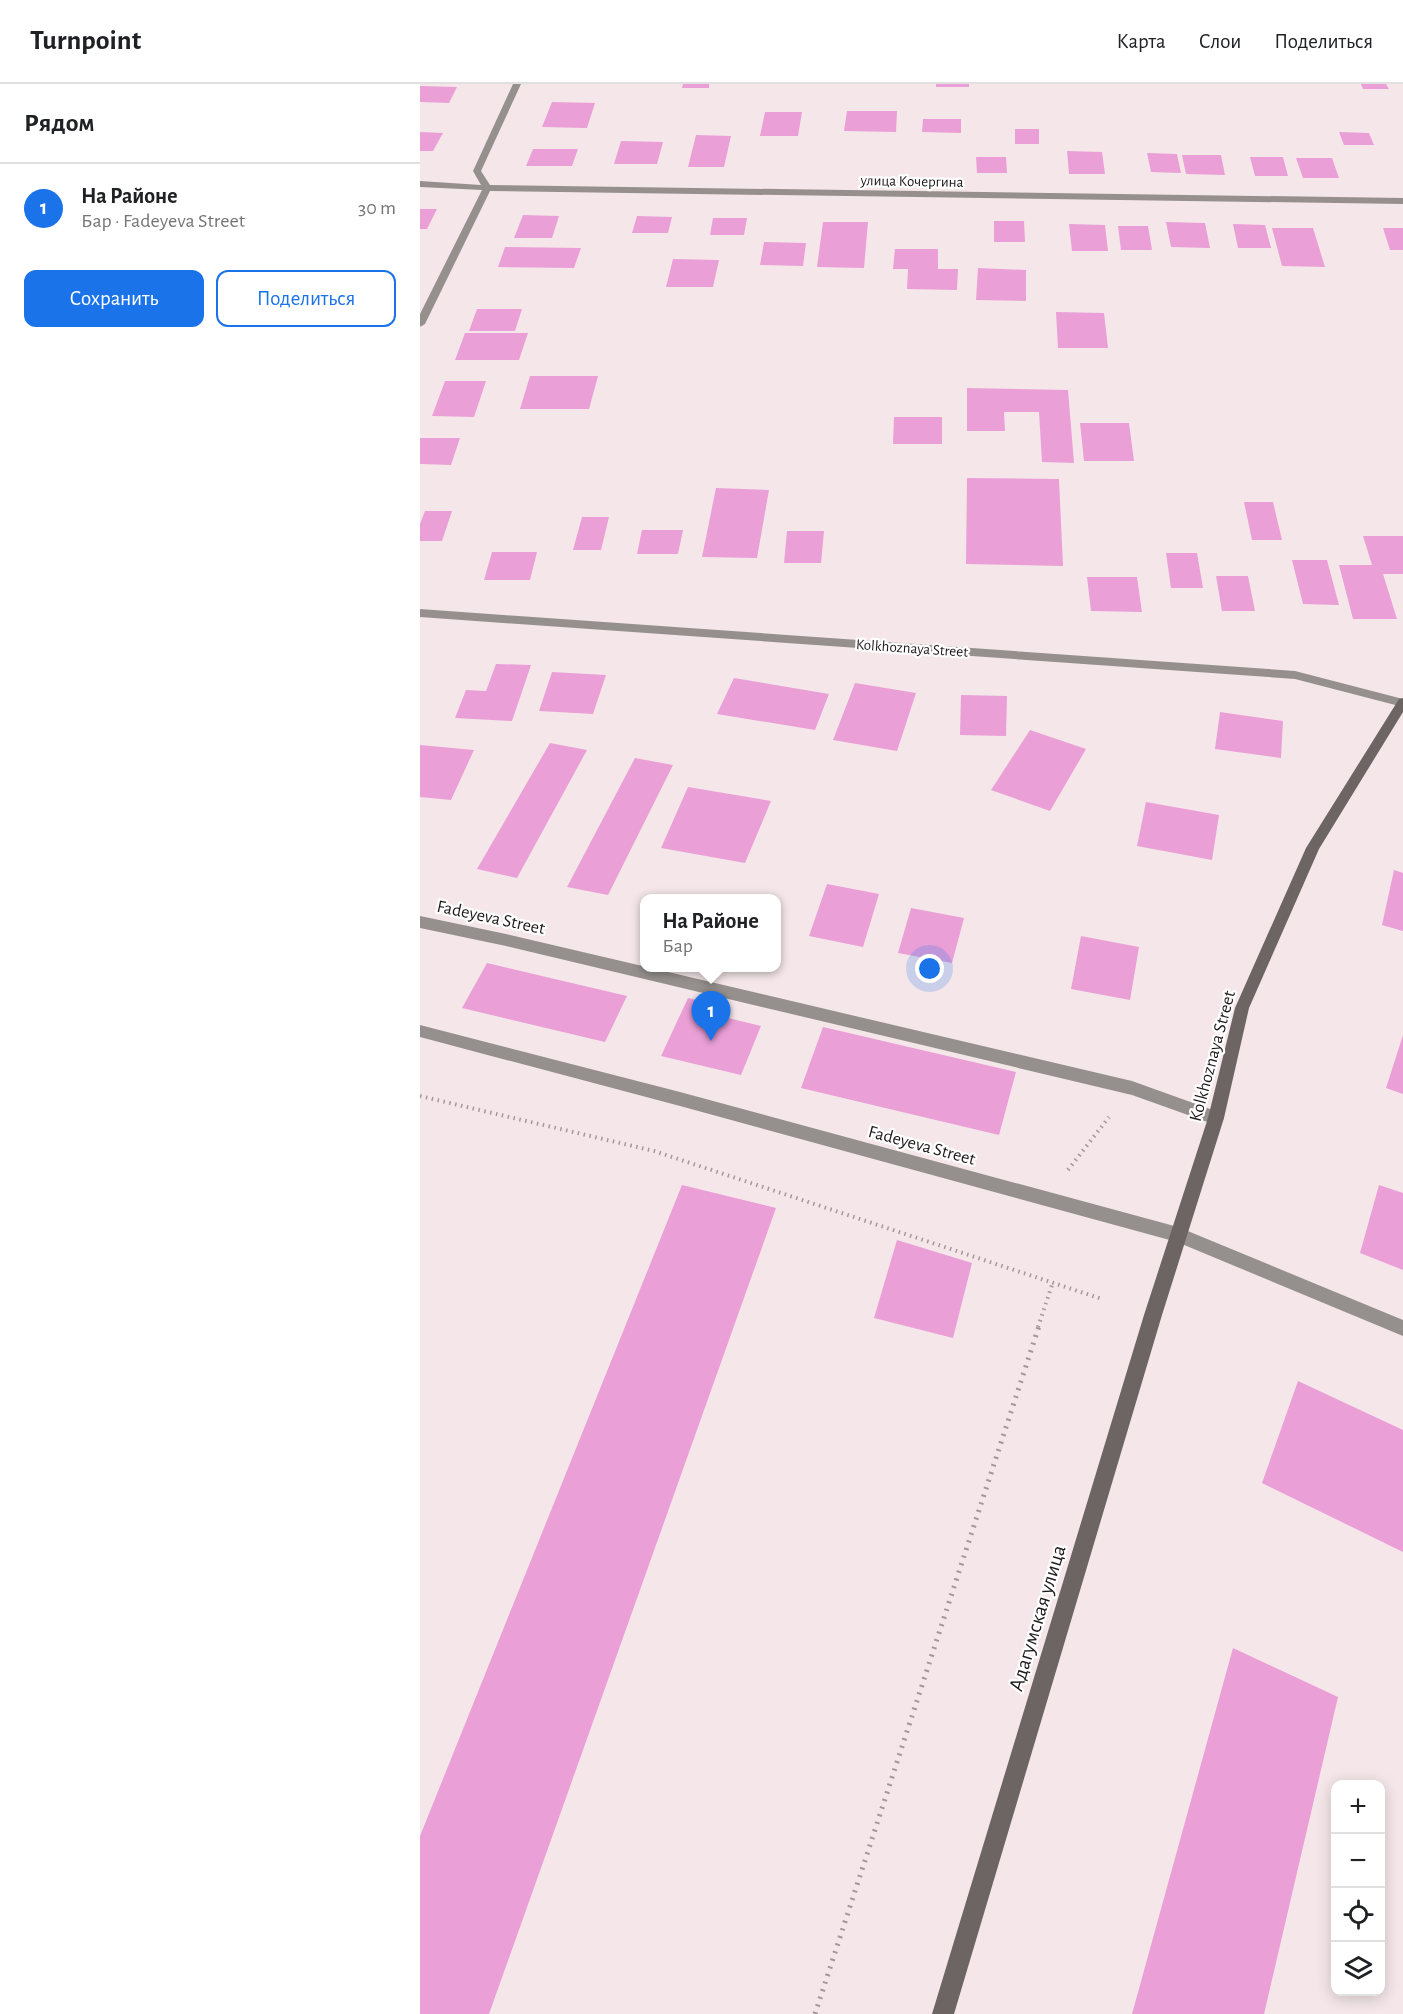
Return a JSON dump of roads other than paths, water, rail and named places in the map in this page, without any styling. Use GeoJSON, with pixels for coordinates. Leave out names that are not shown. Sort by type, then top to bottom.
{"type":"FeatureCollection","features":[{"type":"Feature","properties":{"kind":"main road","name":"Kolkhoznaya Street"},"geometry":{"type":"LineString","coordinates":[[1178,1235],[1216,1118],[1242,1008],[1313,848],[1402,702]]}},
{"type":"Feature","properties":{"kind":"main road","name":"Адагумская улица"},"geometry":{"type":"LineString","coordinates":[[943,2014],[1178,1235]]}},
{"type":"Feature","properties":{"kind":"street"},"geometry":{"type":"LineString","coordinates":[[420,324],[487,188],[477,171],[517,84]]}},
{"type":"Feature","properties":{"kind":"street","name":"улица Кочергина"},"geometry":{"type":"LineString","coordinates":[[420,184],[487,188],[1403,201]]}},
{"type":"Feature","properties":{"kind":"street","name":"Kolkhoznaya Street"},"geometry":{"type":"LineString","coordinates":[[420,613],[1295,675],[1402,702]]}},
{"type":"Feature","properties":{"kind":"street","name":"Fadeyeva Street"},"geometry":{"type":"LineString","coordinates":[[420,922],[640,972]]}},
{"type":"Feature","properties":{"kind":"street","name":"Fadeyeva Street"},"geometry":{"type":"LineString","coordinates":[[641,972],[1132,1088],[1216,1118]]}},
{"type":"Feature","properties":{"kind":"street","name":"Fadeyeva Street"},"geometry":{"type":"LineString","coordinates":[[420,1031],[680,1099],[1178,1235],[1403,1328]]}},
{"type":"Feature","properties":{"kind":"place","name":"На Районе"},"geometry":{"type":"Point","coordinates":[711,1041]}}]}
